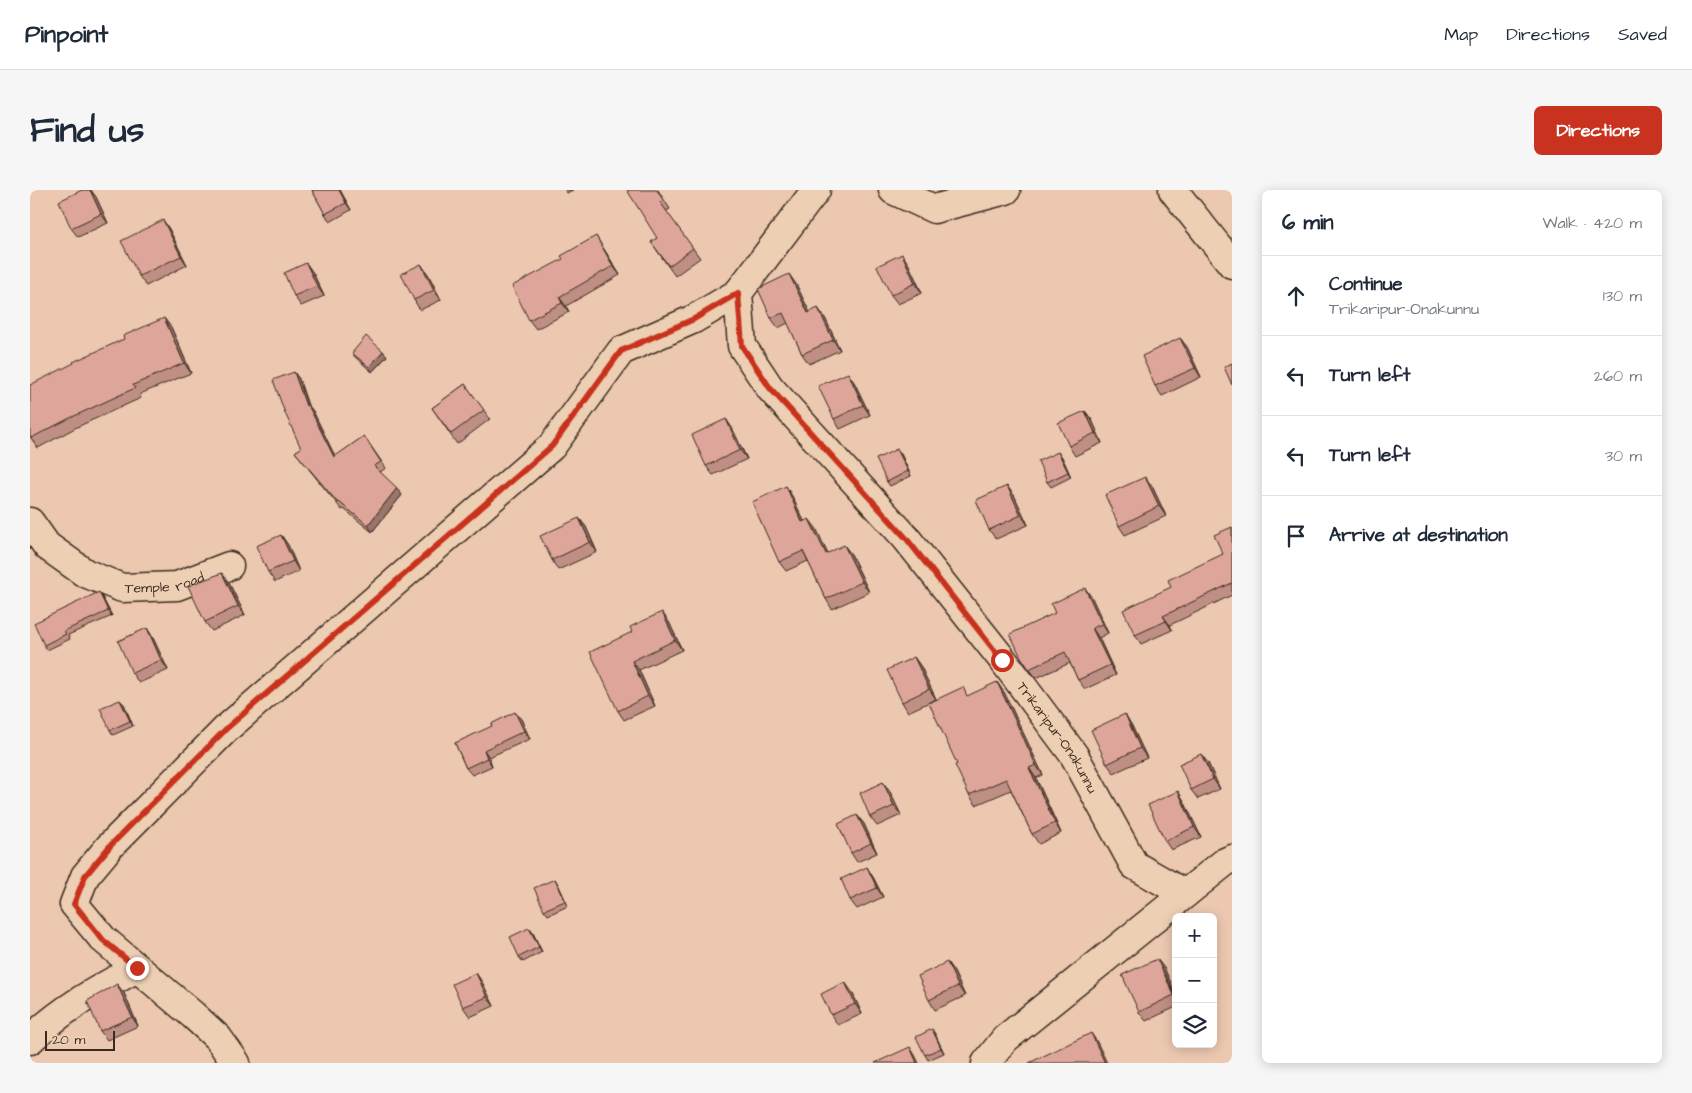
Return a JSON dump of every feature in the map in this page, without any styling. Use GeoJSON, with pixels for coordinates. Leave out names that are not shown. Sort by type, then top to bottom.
{"type":"FeatureCollection","features":[{"type":"Feature","properties":{"kind":"street"},"geometry":{"type":"LineString","coordinates":[[236,1063],[218,1038],[168,992],[103,940],[74,904],[85,876],[110,846],[227,728],[552,446],[621,351],[694,319],[738,293],[816,190]]}},
{"type":"Feature","properties":{"kind":"street"},"geometry":{"type":"LineString","coordinates":[[893,190],[934,209],[1006,190]]}},
{"type":"Feature","properties":{"kind":"street"},"geometry":{"type":"LineString","coordinates":[[1173,190],[1232,264]]}},
{"type":"Feature","properties":{"kind":"street","name":"Trikaripur-Onakunnu"},"geometry":{"type":"LineString","coordinates":[[738,293],[742,346],[770,388],[906,538],[1002,660],[1074,755],[1134,865],[1185,894]]}},
{"type":"Feature","properties":{"kind":"street","name":"Temple road"},"geometry":{"type":"LineString","coordinates":[[30,522],[47,546],[84,573],[122,588],[177,586],[229,566]]}},
{"type":"Feature","properties":{"kind":"street"},"geometry":{"type":"LineString","coordinates":[[986,1063],[1005,1038],[1225,862],[1232,859]]}},
{"type":"Feature","properties":{"kind":"street"},"geometry":{"type":"LineString","coordinates":[[30,1040],[49,1021],[137,968]]}},
{"type":"Feature","properties":{"kind":"building"},"geometry":{"type":"Polygon","coordinates":[[[82,190],[90,190],[101,214],[71,228],[59,201],[82,190]]]}},
{"type":"Feature","properties":{"kind":"building"},"geometry":{"type":"Polygon","coordinates":[[[312,190],[339,190],[346,203],[325,214],[312,190]]]}},
{"type":"Feature","properties":{"kind":"building"},"geometry":{"type":"Polygon","coordinates":[[[627,190],[657,190],[663,200],[660,202],[693,248],[669,266],[651,242],[657,238],[627,190]]]}},
{"type":"Feature","properties":{"kind":"building"},"geometry":{"type":"Polygon","coordinates":[[[163,220],[181,256],[139,276],[121,241],[163,220]]]}},
{"type":"Feature","properties":{"kind":"building"},"geometry":{"type":"Polygon","coordinates":[[[596,236],[613,266],[559,297],[562,303],[529,320],[512,286],[563,259],[561,256],[596,236]]]}},
{"type":"Feature","properties":{"kind":"building"},"geometry":{"type":"Polygon","coordinates":[[[902,254],[915,283],[891,295],[877,266],[902,254]]]}},
{"type":"Feature","properties":{"kind":"building"},"geometry":{"type":"Polygon","coordinates":[[[306,263],[317,286],[294,296],[284,273],[306,263]]]}},
{"type":"Feature","properties":{"kind":"building"},"geometry":{"type":"Polygon","coordinates":[[[421,264],[434,290],[414,300],[401,274],[421,264]]]}},
{"type":"Feature","properties":{"kind":"building"},"geometry":{"type":"Polygon","coordinates":[[[789,274],[808,313],[818,308],[833,340],[802,354],[783,313],[771,318],[758,289],[789,274]]]}},
{"type":"Feature","properties":{"kind":"building"},"geometry":{"type":"Polygon","coordinates":[[[164,318],[184,363],[133,385],[135,388],[31,438],[30,385],[73,362],[124,339],[123,336],[164,318]]]}},
{"type":"Feature","properties":{"kind":"building"},"geometry":{"type":"Polygon","coordinates":[[[366,336],[383,351],[369,367],[352,353],[366,336]]]}},
{"type":"Feature","properties":{"kind":"building"},"geometry":{"type":"Polygon","coordinates":[[[1180,338],[1195,368],[1155,386],[1142,356],[1180,338]]]}},
{"type":"Feature","properties":{"kind":"building"},"geometry":{"type":"Polygon","coordinates":[[[1232,363],[1232,385],[1224,367],[1232,363]]]}},
{"type":"Feature","properties":{"kind":"building"},"geometry":{"type":"Polygon","coordinates":[[[294,372],[306,406],[308,405],[334,457],[364,436],[381,462],[374,466],[397,488],[368,525],[338,503],[295,452],[301,448],[273,380],[294,372]]]}},
{"type":"Feature","properties":{"kind":"building"},"geometry":{"type":"Polygon","coordinates":[[[848,373],[863,405],[834,419],[818,386],[848,373]]]}},
{"type":"Feature","properties":{"kind":"building"},"geometry":{"type":"Polygon","coordinates":[[[465,384],[484,410],[451,434],[432,408],[465,384]]]}},
{"type":"Feature","properties":{"kind":"building"},"geometry":{"type":"Polygon","coordinates":[[[1085,411],[1095,433],[1069,446],[1058,423],[1085,411]]]}},
{"type":"Feature","properties":{"kind":"building"},"geometry":{"type":"Polygon","coordinates":[[[726,419],[740,450],[706,466],[692,435],[726,419]]]}},
{"type":"Feature","properties":{"kind":"building"},"geometry":{"type":"Polygon","coordinates":[[[897,449],[908,471],[887,482],[876,459],[897,449]]]}},
{"type":"Feature","properties":{"kind":"building"},"geometry":{"type":"Polygon","coordinates":[[[1058,452],[1068,472],[1047,482],[1038,461],[1058,452]]]}},
{"type":"Feature","properties":{"kind":"building"},"geometry":{"type":"Polygon","coordinates":[[[1145,477],[1159,506],[1119,526],[1105,495],[1145,477]]]}},
{"type":"Feature","properties":{"kind":"building"},"geometry":{"type":"Polygon","coordinates":[[[786,486],[802,522],[809,519],[826,554],[844,545],[862,582],[826,599],[803,551],[779,562],[752,502],[786,486]]]}},
{"type":"Feature","properties":{"kind":"building"},"geometry":{"type":"Polygon","coordinates":[[[1007,486],[1021,515],[989,530],[976,500],[1007,486]]]}},
{"type":"Feature","properties":{"kind":"building"},"geometry":{"type":"Polygon","coordinates":[[[579,518],[590,542],[552,560],[540,536],[579,518]]]}},
{"type":"Feature","properties":{"kind":"building"},"geometry":{"type":"Polygon","coordinates":[[[1232,527],[1232,583],[1163,616],[1166,621],[1135,635],[1123,610],[1171,587],[1168,580],[1223,554],[1214,535],[1232,527]]]}},
{"type":"Feature","properties":{"kind":"building"},"geometry":{"type":"Polygon","coordinates":[[[281,535],[293,561],[268,572],[256,546],[281,535]]]}},
{"type":"Feature","properties":{"kind":"building"},"geometry":{"type":"Polygon","coordinates":[[[222,573],[238,606],[205,622],[188,586],[222,573]]]}},
{"type":"Feature","properties":{"kind":"building"},"geometry":{"type":"Polygon","coordinates":[[[1085,588],[1102,624],[1092,628],[1110,665],[1078,680],[1065,652],[1029,669],[1010,634],[1055,613],[1051,604],[1085,588]]]}},
{"type":"Feature","properties":{"kind":"building"},"geometry":{"type":"Polygon","coordinates":[[[99,592],[108,611],[64,631],[66,634],[44,645],[34,623],[99,592]]]}},
{"type":"Feature","properties":{"kind":"building"},"geometry":{"type":"Polygon","coordinates":[[[662,612],[675,640],[632,661],[648,696],[618,711],[590,652],[632,632],[630,627],[662,612]]]}},
{"type":"Feature","properties":{"kind":"building"},"geometry":{"type":"Polygon","coordinates":[[[147,628],[161,660],[132,673],[118,641],[147,628]]]}},
{"type":"Feature","properties":{"kind":"building"},"geometry":{"type":"Polygon","coordinates":[[[914,657],[929,689],[902,702],[887,670],[914,657]]]}},
{"type":"Feature","properties":{"kind":"building"},"geometry":{"type":"Polygon","coordinates":[[[997,682],[1036,765],[1029,768],[1055,823],[1032,834],[1006,779],[969,795],[929,703],[963,687],[967,696],[997,682]]]}},
{"type":"Feature","properties":{"kind":"building"},"geometry":{"type":"Polygon","coordinates":[[[120,700],[130,721],[110,730],[100,708],[120,700]]]}},
{"type":"Feature","properties":{"kind":"building"},"geometry":{"type":"Polygon","coordinates":[[[515,712],[524,731],[484,750],[487,758],[466,768],[455,743],[492,726],[491,724],[515,712]]]}},
{"type":"Feature","properties":{"kind":"building"},"geometry":{"type":"Polygon","coordinates":[[[1125,714],[1140,748],[1107,764],[1091,730],[1125,714]]]}},
{"type":"Feature","properties":{"kind":"building"},"geometry":{"type":"Polygon","coordinates":[[[1201,754],[1213,779],[1191,790],[1179,764],[1201,754]]]}},
{"type":"Feature","properties":{"kind":"building"},"geometry":{"type":"Polygon","coordinates":[[[883,782],[894,806],[870,817],[860,793],[883,782]]]}},
{"type":"Feature","properties":{"kind":"building"},"geometry":{"type":"Polygon","coordinates":[[[1178,791],[1194,827],[1165,841],[1148,805],[1178,791]]]}},
{"type":"Feature","properties":{"kind":"building"},"geometry":{"type":"Polygon","coordinates":[[[857,815],[871,843],[851,853],[838,824],[857,815]]]}},
{"type":"Feature","properties":{"kind":"building"},"geometry":{"type":"Polygon","coordinates":[[[867,867],[877,888],[850,900],[841,879],[867,867]]]}},
{"type":"Feature","properties":{"kind":"building"},"geometry":{"type":"Polygon","coordinates":[[[555,879],[565,901],[544,910],[534,888],[555,879]]]}},
{"type":"Feature","properties":{"kind":"building"},"geometry":{"type":"Polygon","coordinates":[[[529,928],[539,947],[519,957],[510,937],[529,928]]]}},
{"type":"Feature","properties":{"kind":"building"},"geometry":{"type":"Polygon","coordinates":[[[1157,959],[1172,991],[1172,996],[1139,1012],[1122,975],[1157,959]]]}},
{"type":"Feature","properties":{"kind":"building"},"geometry":{"type":"Polygon","coordinates":[[[947,962],[958,986],[929,1000],[918,976],[947,962]]]}},
{"type":"Feature","properties":{"kind":"building"},"geometry":{"type":"Polygon","coordinates":[[[476,973],[487,997],[463,1007],[452,984],[476,973]]]}},
{"type":"Feature","properties":{"kind":"building"},"geometry":{"type":"Polygon","coordinates":[[[845,982],[855,1004],[831,1015],[821,994],[845,982]]]}},
{"type":"Feature","properties":{"kind":"building"},"geometry":{"type":"Polygon","coordinates":[[[117,984],[132,1017],[100,1031],[87,1001],[117,984]]]}},
{"type":"Feature","properties":{"kind":"building"},"geometry":{"type":"Polygon","coordinates":[[[932,1029],[941,1048],[925,1055],[916,1037],[932,1029]]]}},
{"type":"Feature","properties":{"kind":"building"},"geometry":{"type":"Polygon","coordinates":[[[1091,1033],[1104,1061],[1100,1063],[1029,1063],[1091,1033]]]}},
{"type":"Feature","properties":{"kind":"building"},"geometry":{"type":"Polygon","coordinates":[[[910,1047],[917,1063],[875,1063],[910,1047]]]}},
{"type":"Feature","properties":{"kind":"route"},"geometry":{"type":"LineString","coordinates":[[137,968],[103,940],[74,904],[85,876],[110,846],[227,728],[552,446],[621,351],[694,319],[738,293],[742,346],[770,388],[906,538],[1002,660]]}}]}
